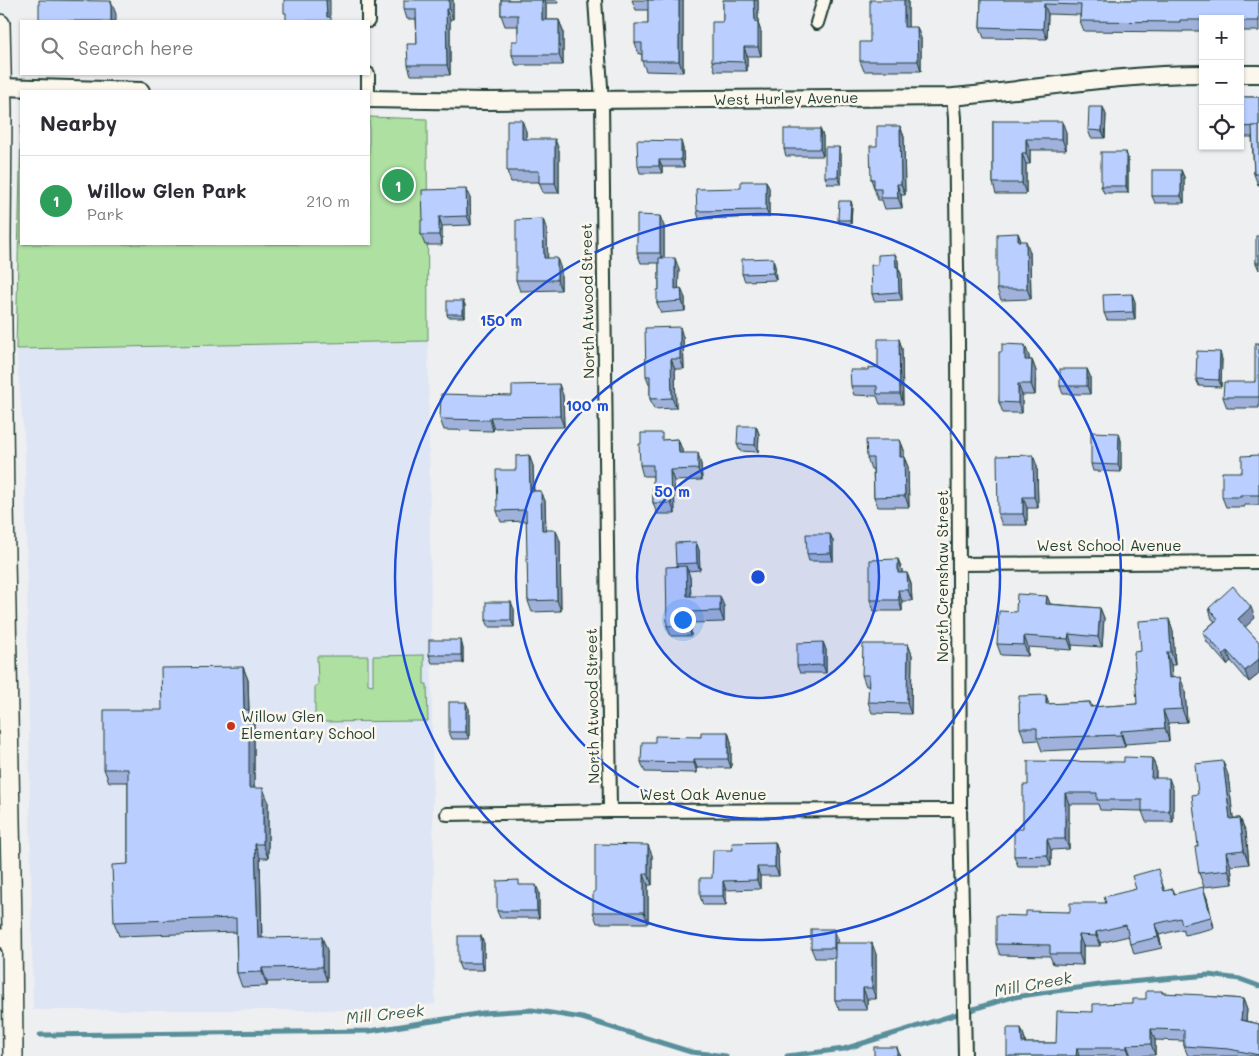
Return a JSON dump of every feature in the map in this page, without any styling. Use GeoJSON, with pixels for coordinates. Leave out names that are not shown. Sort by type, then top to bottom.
{"type":"FeatureCollection","features":[{"type":"Feature","properties":{"kind":"main road"},"geometry":{"type":"LineString","coordinates":[[0,24],[2,502],[13,1056]]}},
{"type":"Feature","properties":{"kind":"street"},"geometry":{"type":"LineString","coordinates":[[368,0],[368,20]]}},
{"type":"Feature","properties":{"kind":"street","name":"North Atwood Street"},"geometry":{"type":"LineString","coordinates":[[595,0],[602,101],[610,811]]}},
{"type":"Feature","properties":{"kind":"street"},"geometry":{"type":"LineString","coordinates":[[817,22],[824,0]]}},
{"type":"Feature","properties":{"kind":"street","name":"West Hurley Avenue"},"geometry":{"type":"LineString","coordinates":[[370,99],[602,101],[953,97],[1119,78],[1199,74]]}},
{"type":"Feature","properties":{"kind":"street"},"geometry":{"type":"LineString","coordinates":[[1244,74],[1259,74]]}},
{"type":"Feature","properties":{"kind":"street"},"geometry":{"type":"LineString","coordinates":[[368,75],[368,90]]}},
{"type":"Feature","properties":{"kind":"street"},"geometry":{"type":"LineString","coordinates":[[1,87],[106,90]]}},
{"type":"Feature","properties":{"kind":"street","name":"North Crenshaw Street"},"geometry":{"type":"LineString","coordinates":[[953,97],[955,118],[958,321],[960,810],[964,1056]]}},
{"type":"Feature","properties":{"kind":"street","name":"West School Avenue"},"geometry":{"type":"LineString","coordinates":[[959,564],[1259,562]]}},
{"type":"Feature","properties":{"kind":"street","name":"West Oak Avenue"},"geometry":{"type":"LineString","coordinates":[[447,814],[610,811],[960,810]]}},
{"type":"Feature","properties":{"kind":"street"},"geometry":{"type":"LineString","coordinates":[[0,935],[12,954]]}},
{"type":"Feature","properties":{"kind":"shaded area","name":"Willow Glen Elementary School"},"geometry":{"type":"Polygon","coordinates":[[[428,341],[435,1004],[370,1010],[33,1010],[25,448],[16,349],[428,341]]]}},
{"type":"Feature","properties":{"kind":"green space"},"geometry":{"type":"Polygon","coordinates":[[[370,117],[427,119],[428,341],[16,349],[20,171],[20,245],[370,245],[370,117]]]}},
{"type":"Feature","properties":{"kind":"green space"},"geometry":{"type":"Polygon","coordinates":[[[424,655],[424,684],[427,684],[428,721],[315,722],[315,686],[318,685],[317,656],[368,656],[368,684],[373,685],[373,656],[424,655]]]}},
{"type":"Feature","properties":{"kind":"building"},"geometry":{"type":"Polygon","coordinates":[[[39,0],[111,1],[111,20],[39,20],[39,0]]]}},
{"type":"Feature","properties":{"kind":"building"},"geometry":{"type":"Polygon","coordinates":[[[284,0],[326,0],[327,17],[331,17],[331,20],[286,20],[286,13],[284,13],[284,0]]]}},
{"type":"Feature","properties":{"kind":"building"},"geometry":{"type":"Polygon","coordinates":[[[404,0],[449,0],[449,9],[446,9],[447,65],[408,65],[407,44],[417,44],[416,9],[404,9],[404,0]]]}},
{"type":"Feature","properties":{"kind":"building"},"geometry":{"type":"Polygon","coordinates":[[[501,0],[542,0],[542,20],[559,20],[559,55],[512,55],[512,41],[518,41],[518,15],[501,15],[501,0]]]}},
{"type":"Feature","properties":{"kind":"building"},"geometry":{"type":"Polygon","coordinates":[[[648,0],[679,0],[679,61],[642,61],[642,43],[635,43],[635,24],[648,24],[648,0]]]}},
{"type":"Feature","properties":{"kind":"building"},"geometry":{"type":"Polygon","coordinates":[[[723,0],[754,0],[755,22],[758,22],[758,47],[744,47],[744,62],[712,61],[712,22],[723,22],[723,0]]]}},
{"type":"Feature","properties":{"kind":"building"},"geometry":{"type":"Polygon","coordinates":[[[870,0],[904,0],[904,27],[917,27],[918,61],[860,61],[860,42],[870,42],[870,0]]]}},
{"type":"Feature","properties":{"kind":"building"},"geometry":{"type":"Polygon","coordinates":[[[981,0],[1259,0],[1259,21],[1244,21],[1244,15],[1199,15],[1199,20],[1180,20],[1180,22],[1080,21],[1081,5],[1044,4],[1043,29],[980,27],[981,0]]]}},
{"type":"Feature","properties":{"kind":"building"},"geometry":{"type":"Polygon","coordinates":[[[1244,97],[1259,97],[1259,126],[1244,127],[1244,97]]]}},
{"type":"Feature","properties":{"kind":"building"},"geometry":{"type":"Polygon","coordinates":[[[1089,107],[1103,107],[1102,131],[1088,130],[1089,107]]]}},
{"type":"Feature","properties":{"kind":"building"},"geometry":{"type":"Polygon","coordinates":[[[507,120],[522,120],[522,139],[555,139],[555,183],[539,183],[539,171],[507,171],[507,120]]]}},
{"type":"Feature","properties":{"kind":"building"},"geometry":{"type":"Polygon","coordinates":[[[993,121],[1062,121],[1062,139],[1026,139],[1026,153],[1022,153],[1022,183],[993,183],[993,121]]]}},
{"type":"Feature","properties":{"kind":"building"},"geometry":{"type":"Polygon","coordinates":[[[877,126],[900,126],[901,184],[897,184],[898,198],[881,198],[881,189],[874,189],[874,179],[871,179],[870,146],[877,146],[877,126]]]}},
{"type":"Feature","properties":{"kind":"building"},"geometry":{"type":"Polygon","coordinates":[[[1252,126],[1259,126],[1259,174],[1254,174],[1252,126]]]}},
{"type":"Feature","properties":{"kind":"building"},"geometry":{"type":"Polygon","coordinates":[[[784,129],[820,129],[820,149],[784,149],[784,129]]]}},
{"type":"Feature","properties":{"kind":"building"},"geometry":{"type":"Polygon","coordinates":[[[637,140],[681,141],[681,160],[659,160],[659,166],[638,166],[637,140]]]}},
{"type":"Feature","properties":{"kind":"building"},"geometry":{"type":"Polygon","coordinates":[[[825,147],[839,147],[838,177],[825,177],[825,147]]]}},
{"type":"Feature","properties":{"kind":"building"},"geometry":{"type":"Polygon","coordinates":[[[1101,152],[1126,152],[1126,186],[1101,186],[1101,152]]]}},
{"type":"Feature","properties":{"kind":"building"},"geometry":{"type":"Polygon","coordinates":[[[1152,170],[1181,170],[1181,196],[1152,196],[1152,170]]]}},
{"type":"Feature","properties":{"kind":"building"},"geometry":{"type":"Polygon","coordinates":[[[741,181],[766,181],[766,210],[697,211],[696,189],[741,188],[741,181]]]}},
{"type":"Feature","properties":{"kind":"building"},"geometry":{"type":"Polygon","coordinates":[[[466,189],[467,216],[439,217],[439,235],[421,235],[421,220],[423,220],[422,190],[466,189]]]}},
{"type":"Feature","properties":{"kind":"building"},"geometry":{"type":"Polygon","coordinates":[[[839,201],[851,201],[850,220],[838,220],[839,201]]]}},
{"type":"Feature","properties":{"kind":"building"},"geometry":{"type":"Polygon","coordinates":[[[637,215],[660,216],[660,253],[637,253],[637,215]]]}},
{"type":"Feature","properties":{"kind":"building"},"geometry":{"type":"Polygon","coordinates":[[[543,219],[544,258],[557,258],[557,280],[516,280],[516,220],[543,219]]]}},
{"type":"Feature","properties":{"kind":"building"},"geometry":{"type":"Polygon","coordinates":[[[1018,233],[1018,241],[1026,241],[1027,289],[997,289],[997,234],[1018,233]]]}},
{"type":"Feature","properties":{"kind":"building"},"geometry":{"type":"Polygon","coordinates":[[[1256,236],[1259,236],[1259,263],[1256,263],[1256,236]]]}},
{"type":"Feature","properties":{"kind":"building"},"geometry":{"type":"Polygon","coordinates":[[[895,254],[896,267],[898,267],[899,292],[872,294],[871,265],[878,265],[878,255],[895,254]]]}},
{"type":"Feature","properties":{"kind":"building"},"geometry":{"type":"Polygon","coordinates":[[[659,258],[675,258],[675,289],[681,288],[682,301],[657,303],[659,258]]]}},
{"type":"Feature","properties":{"kind":"building"},"geometry":{"type":"Polygon","coordinates":[[[773,258],[773,273],[742,274],[742,259],[773,258]]]}},
{"type":"Feature","properties":{"kind":"building"},"geometry":{"type":"Polygon","coordinates":[[[1132,294],[1133,312],[1104,313],[1103,295],[1132,294]]]}},
{"type":"Feature","properties":{"kind":"building"},"geometry":{"type":"Polygon","coordinates":[[[447,301],[463,301],[463,314],[447,314],[447,301]]]}},
{"type":"Feature","properties":{"kind":"building"},"geometry":{"type":"Polygon","coordinates":[[[680,327],[680,359],[671,359],[672,398],[650,399],[650,376],[646,376],[645,328],[680,327]]]}},
{"type":"Feature","properties":{"kind":"building"},"geometry":{"type":"Polygon","coordinates":[[[878,339],[899,339],[900,394],[877,394],[877,386],[851,386],[850,370],[868,370],[868,368],[878,367],[878,339]]]}},
{"type":"Feature","properties":{"kind":"building"},"geometry":{"type":"Polygon","coordinates":[[[1255,343],[1259,343],[1259,397],[1223,397],[1224,382],[1255,382],[1255,343]]]}},
{"type":"Feature","properties":{"kind":"building"},"geometry":{"type":"Polygon","coordinates":[[[1002,344],[1025,345],[1025,360],[1032,360],[1031,384],[1018,384],[1018,403],[999,402],[999,352],[1002,352],[1002,344]]]}},
{"type":"Feature","properties":{"kind":"building"},"geometry":{"type":"Polygon","coordinates":[[[1197,351],[1220,352],[1219,380],[1196,379],[1197,351]]]}},
{"type":"Feature","properties":{"kind":"building"},"geometry":{"type":"Polygon","coordinates":[[[1060,369],[1087,369],[1087,386],[1060,386],[1060,369]]]}},
{"type":"Feature","properties":{"kind":"building"},"geometry":{"type":"Polygon","coordinates":[[[559,384],[560,416],[490,417],[490,420],[440,419],[441,394],[512,396],[512,385],[559,384]]]}},
{"type":"Feature","properties":{"kind":"building"},"geometry":{"type":"Polygon","coordinates":[[[738,426],[756,426],[755,445],[737,444],[738,426]]]}},
{"type":"Feature","properties":{"kind":"building"},"geometry":{"type":"Polygon","coordinates":[[[1091,432],[1119,433],[1118,465],[1091,464],[1091,432]]]}},
{"type":"Feature","properties":{"kind":"building"},"geometry":{"type":"Polygon","coordinates":[[[641,433],[662,433],[662,440],[678,439],[679,453],[698,453],[698,469],[670,470],[671,503],[653,503],[653,465],[640,465],[639,444],[641,444],[641,433]]]}},
{"type":"Feature","properties":{"kind":"building"},"geometry":{"type":"Polygon","coordinates":[[[866,440],[900,440],[900,457],[904,457],[905,496],[874,497],[873,458],[867,458],[866,440]]]}},
{"type":"Feature","properties":{"kind":"building"},"geometry":{"type":"Polygon","coordinates":[[[529,455],[530,491],[541,491],[542,530],[556,530],[557,600],[528,601],[526,510],[497,511],[496,470],[516,470],[516,456],[529,455]]]}},
{"type":"Feature","properties":{"kind":"building"},"geometry":{"type":"Polygon","coordinates":[[[1033,455],[1034,497],[1023,497],[1023,514],[998,514],[997,456],[1033,455]]]}},
{"type":"Feature","properties":{"kind":"building"},"geometry":{"type":"Polygon","coordinates":[[[1259,455],[1259,495],[1222,497],[1222,472],[1242,472],[1242,456],[1259,455]]]}},
{"type":"Feature","properties":{"kind":"building"},"geometry":{"type":"Polygon","coordinates":[[[806,534],[830,534],[831,553],[807,554],[806,534]]]}},
{"type":"Feature","properties":{"kind":"building"},"geometry":{"type":"Polygon","coordinates":[[[696,542],[697,563],[676,564],[675,543],[696,542]]]}},
{"type":"Feature","properties":{"kind":"building"},"geometry":{"type":"Polygon","coordinates":[[[898,559],[898,573],[907,573],[908,590],[898,590],[899,600],[870,600],[870,560],[898,559]]]}},
{"type":"Feature","properties":{"kind":"building"},"geometry":{"type":"Polygon","coordinates":[[[686,566],[687,596],[720,596],[720,611],[687,612],[688,625],[667,626],[666,567],[686,566]]]}},
{"type":"Feature","properties":{"kind":"building"},"geometry":{"type":"Polygon","coordinates":[[[1233,586],[1251,607],[1238,619],[1259,642],[1259,659],[1245,671],[1227,651],[1223,654],[1203,632],[1218,619],[1209,608],[1233,586]]]}},
{"type":"Feature","properties":{"kind":"building"},"geometry":{"type":"Polygon","coordinates":[[[1017,594],[1047,596],[1046,604],[1100,608],[1098,637],[1069,634],[1068,639],[1024,636],[1024,645],[997,644],[999,611],[1016,612],[1017,594]]]}},
{"type":"Feature","properties":{"kind":"building"},"geometry":{"type":"Polygon","coordinates":[[[486,602],[511,602],[511,620],[486,620],[486,602]]]}},
{"type":"Feature","properties":{"kind":"building"},"geometry":{"type":"Polygon","coordinates":[[[1169,619],[1171,652],[1167,652],[1169,678],[1180,677],[1182,709],[1163,710],[1165,728],[1121,731],[1121,735],[1037,738],[1037,728],[1020,728],[1019,696],[1046,695],[1046,704],[1090,702],[1090,707],[1137,704],[1134,652],[1141,651],[1139,621],[1169,619]]]}},
{"type":"Feature","properties":{"kind":"building"},"geometry":{"type":"Polygon","coordinates":[[[429,640],[461,640],[461,655],[429,655],[429,640]]]}},
{"type":"Feature","properties":{"kind":"building"},"geometry":{"type":"Polygon","coordinates":[[[823,642],[823,665],[797,666],[797,643],[823,642]]]}},
{"type":"Feature","properties":{"kind":"building"},"geometry":{"type":"Polygon","coordinates":[[[863,644],[908,644],[907,703],[868,702],[869,675],[862,675],[863,644]]]}},
{"type":"Feature","properties":{"kind":"building"},"geometry":{"type":"Polygon","coordinates":[[[243,667],[244,710],[249,710],[249,788],[263,788],[263,844],[255,844],[258,938],[322,937],[322,967],[262,968],[262,972],[237,973],[236,918],[114,922],[112,865],[128,864],[128,769],[104,769],[104,710],[162,710],[161,668],[243,667]]]}},
{"type":"Feature","properties":{"kind":"building"},"geometry":{"type":"Polygon","coordinates":[[[449,702],[466,702],[466,732],[449,732],[449,702]]]}},
{"type":"Feature","properties":{"kind":"building"},"geometry":{"type":"Polygon","coordinates":[[[701,732],[728,732],[728,759],[694,759],[694,763],[641,762],[642,742],[655,742],[655,736],[701,737],[701,732]]]}},
{"type":"Feature","properties":{"kind":"building"},"geometry":{"type":"Polygon","coordinates":[[[1124,757],[1152,758],[1151,778],[1169,778],[1169,811],[1142,811],[1142,800],[1097,800],[1097,793],[1065,793],[1065,839],[1047,839],[1047,855],[1014,856],[1014,829],[1023,829],[1023,785],[1028,785],[1028,761],[1124,762],[1124,757]]]}},
{"type":"Feature","properties":{"kind":"building"},"geometry":{"type":"Polygon","coordinates":[[[1223,761],[1230,819],[1240,818],[1244,850],[1226,852],[1228,870],[1199,873],[1195,847],[1198,846],[1192,795],[1198,794],[1195,764],[1223,761]]]}},
{"type":"Feature","properties":{"kind":"building"},"geometry":{"type":"Polygon","coordinates":[[[775,842],[775,867],[757,867],[757,880],[723,881],[723,896],[700,896],[700,878],[712,878],[713,850],[733,850],[732,843],[775,842]]]}},
{"type":"Feature","properties":{"kind":"building"},"geometry":{"type":"Polygon","coordinates":[[[595,844],[648,845],[648,874],[644,874],[644,912],[593,912],[595,844]]]}},
{"type":"Feature","properties":{"kind":"building"},"geometry":{"type":"Polygon","coordinates":[[[1158,869],[1164,891],[1173,889],[1174,894],[1203,887],[1211,917],[1182,924],[1180,918],[1155,924],[1158,937],[1130,944],[1126,925],[1096,932],[1096,936],[1079,935],[1079,954],[1050,954],[1050,945],[996,944],[996,915],[1026,916],[1026,911],[1070,912],[1070,903],[1106,903],[1104,897],[1136,889],[1132,876],[1158,869]]]}},
{"type":"Feature","properties":{"kind":"building"},"geometry":{"type":"Polygon","coordinates":[[[519,880],[519,885],[536,885],[537,911],[497,911],[497,881],[519,880]]]}},
{"type":"Feature","properties":{"kind":"building"},"geometry":{"type":"Polygon","coordinates":[[[811,929],[834,929],[834,948],[811,948],[811,929]]]}},
{"type":"Feature","properties":{"kind":"building"},"geometry":{"type":"Polygon","coordinates":[[[458,936],[481,936],[481,963],[458,963],[458,936]]]}},
{"type":"Feature","properties":{"kind":"building"},"geometry":{"type":"Polygon","coordinates":[[[835,943],[872,943],[872,988],[863,988],[863,1000],[835,1000],[835,943]]]}},
{"type":"Feature","properties":{"kind":"building"},"geometry":{"type":"Polygon","coordinates":[[[1146,991],[1243,999],[1241,1020],[1259,1024],[1259,1055],[1229,1049],[1184,1046],[1184,1030],[1151,1029],[1151,1044],[1127,1045],[1127,1048],[1077,1048],[1076,1056],[1007,1056],[1007,1028],[1021,1028],[1022,1043],[1056,1043],[1057,1011],[1093,1012],[1093,1004],[1133,1003],[1133,999],[1146,999],[1146,991]]]}},
{"type":"Feature","properties":{"kind":"building"},"geometry":{"type":"Polygon","coordinates":[[[874,1047],[897,1047],[897,1056],[874,1056],[874,1047]]]}},
{"type":"Feature","properties":{"kind":"waterway","name":"Mill Creek"},"geometry":{"type":"LineString","coordinates":[[787,1056],[844,1049],[1009,998],[1041,993],[1107,984],[1209,975],[1240,979],[1259,986]]}},
{"type":"Feature","properties":{"kind":"waterway","name":"Mill Creek"},"geometry":{"type":"LineString","coordinates":[[40,1035],[370,1031],[483,1013],[532,1010],[582,1018],[691,1052],[726,1056]]}},
{"type":"Feature","properties":{"kind":"place","name":"Willow Glen Park"},"geometry":{"type":"Point","coordinates":[398,185]}},
{"type":"Feature","properties":{"kind":"place","name":"Willow Glen Elementary School"},"geometry":{"type":"Point","coordinates":[231,726]}}]}
